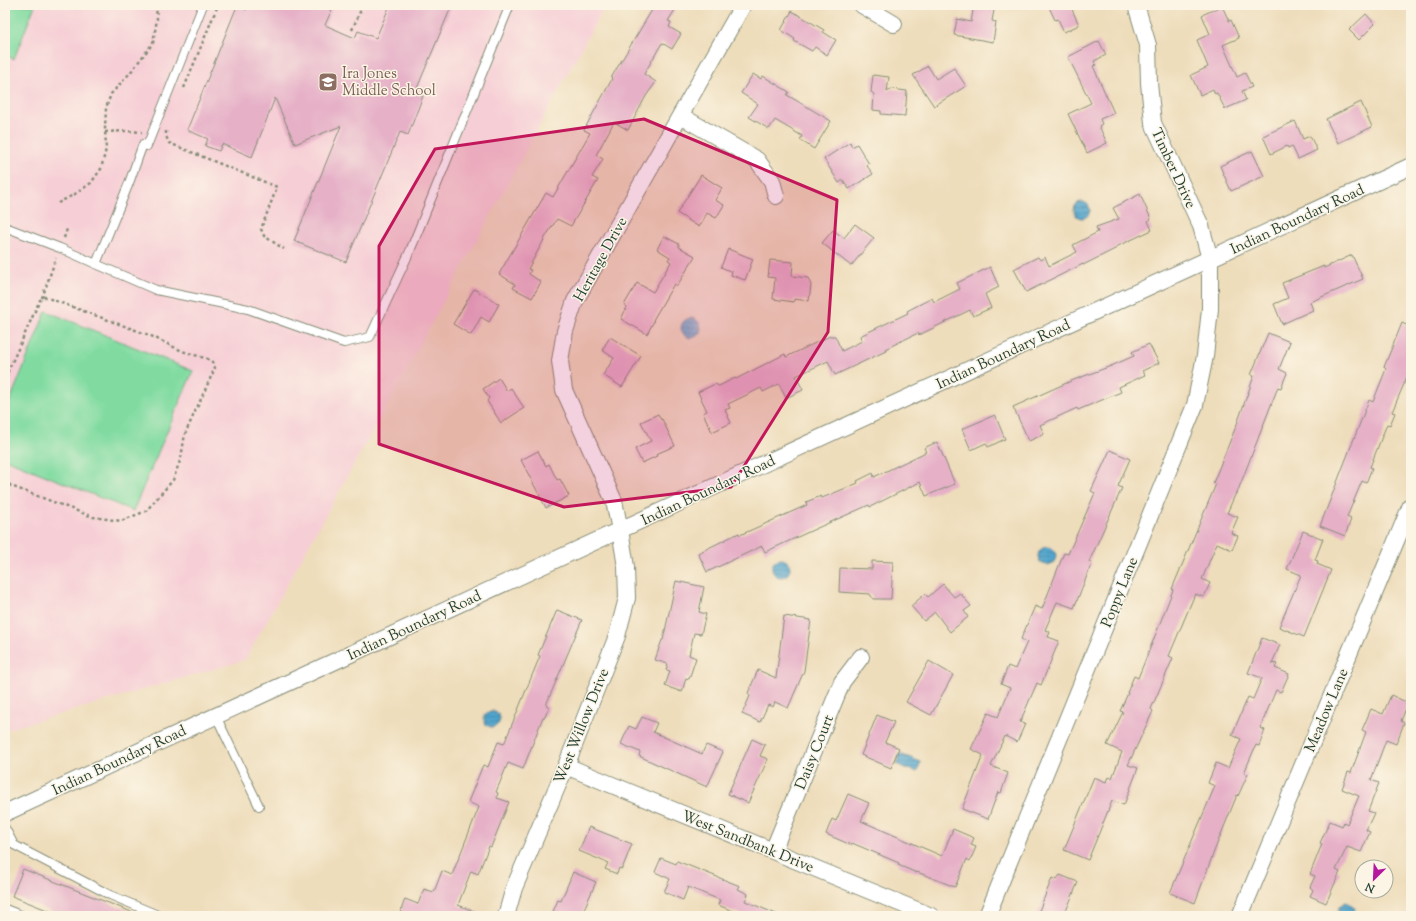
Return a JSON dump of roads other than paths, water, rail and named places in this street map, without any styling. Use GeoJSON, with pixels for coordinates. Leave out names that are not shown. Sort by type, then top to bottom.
{"type":"FeatureCollection","features":[{"type":"Feature","properties":{"kind":"street","name":"Heritage Drive"},"geometry":{"type":"LineString","coordinates":[[620,530],[614,501],[564,390],[560,361],[565,331],[575,301],[743,5]]}},
{"type":"Feature","properties":{"kind":"street"},"geometry":{"type":"LineString","coordinates":[[862,5],[894,24]]}},
{"type":"Feature","properties":{"kind":"street","name":"Timber Drive"},"geometry":{"type":"LineString","coordinates":[[1136,5],[1148,45],[1149,83],[1153,123],[1201,226],[1210,259]]}},
{"type":"Feature","properties":{"kind":"street"},"geometry":{"type":"LineString","coordinates":[[681,116],[757,160],[772,180],[776,196]]}},
{"type":"Feature","properties":{"kind":"street","name":"Indian Boundary Road"},"geometry":{"type":"LineString","coordinates":[[5,813],[1411,166]]}},
{"type":"Feature","properties":{"kind":"street","name":"Poppy Lane"},"geometry":{"type":"LineString","coordinates":[[987,916],[1195,405],[1205,356],[1210,309],[1210,259]]}},
{"type":"Feature","properties":{"kind":"street","name":"Meadow Lane"},"geometry":{"type":"LineString","coordinates":[[1240,916],[1411,505]]}},
{"type":"Feature","properties":{"kind":"street","name":"West Willow Drive"},"geometry":{"type":"LineString","coordinates":[[506,916],[514,888],[566,766],[617,636],[627,598],[626,567],[620,530]]}},
{"type":"Feature","properties":{"kind":"street","name":"Daisy Court"},"geometry":{"type":"LineString","coordinates":[[774,851],[842,682],[861,656]]}},
{"type":"Feature","properties":{"kind":"street","name":"West Sandbank Drive"},"geometry":{"type":"LineString","coordinates":[[566,766],[931,916]]}},
{"type":"Feature","properties":{"kind":"lane"},"geometry":{"type":"LineString","coordinates":[[96,264],[203,5]]}},
{"type":"Feature","properties":{"kind":"lane"},"geometry":{"type":"LineString","coordinates":[[5,227],[60,248],[156,290],[248,309],[344,343],[370,337],[410,251],[510,5]]}},
{"type":"Feature","properties":{"kind":"lane"},"geometry":{"type":"LineString","coordinates":[[216,716],[259,806]]}},
{"type":"Feature","properties":{"kind":"lane"},"geometry":{"type":"LineString","coordinates":[[5,828],[14,845],[110,895],[158,915],[157,916]]}},
{"type":"Feature","properties":{"kind":"lane"},"geometry":{"type":"LineString","coordinates":[[5,909],[23,916]]}},
{"type":"Feature","properties":{"kind":"water"},"geometry":{"type":"Polygon","coordinates":[[[1082,202],[1088,204],[1090,210],[1088,216],[1082,218],[1076,216],[1074,210],[1076,204],[1082,202]]]}},
{"type":"Feature","properties":{"kind":"water"},"geometry":{"type":"Polygon","coordinates":[[[687,318],[695,318],[701,324],[701,332],[695,338],[687,338],[681,332],[681,324],[687,318]]]}},
{"type":"Feature","properties":{"kind":"water"},"geometry":{"type":"Polygon","coordinates":[[[1047,547],[1053,550],[1056,556],[1053,562],[1047,565],[1041,562],[1038,556],[1041,550],[1047,547]]]}},
{"type":"Feature","properties":{"kind":"water"},"geometry":{"type":"Polygon","coordinates":[[[777,559],[785,559],[790,564],[788,575],[785,577],[777,577],[772,572],[772,564],[777,559]]]}},
{"type":"Feature","properties":{"kind":"water"},"geometry":{"type":"Polygon","coordinates":[[[489,711],[495,711],[500,716],[498,725],[495,727],[489,727],[484,722],[484,716],[489,711]]]}},
{"type":"Feature","properties":{"kind":"water"},"geometry":{"type":"Polygon","coordinates":[[[900,754],[921,762],[917,772],[896,764],[900,754]]]}},
{"type":"Feature","properties":{"kind":"water"},"geometry":{"type":"Polygon","coordinates":[[[1346,902],[1355,908],[1353,916],[1339,916],[1339,906],[1346,902]]]}},
{"type":"Feature","properties":{"kind":"place","name":"Ira Jones Middle School"},"geometry":{"type":"Point","coordinates":[328,82]}}]}
